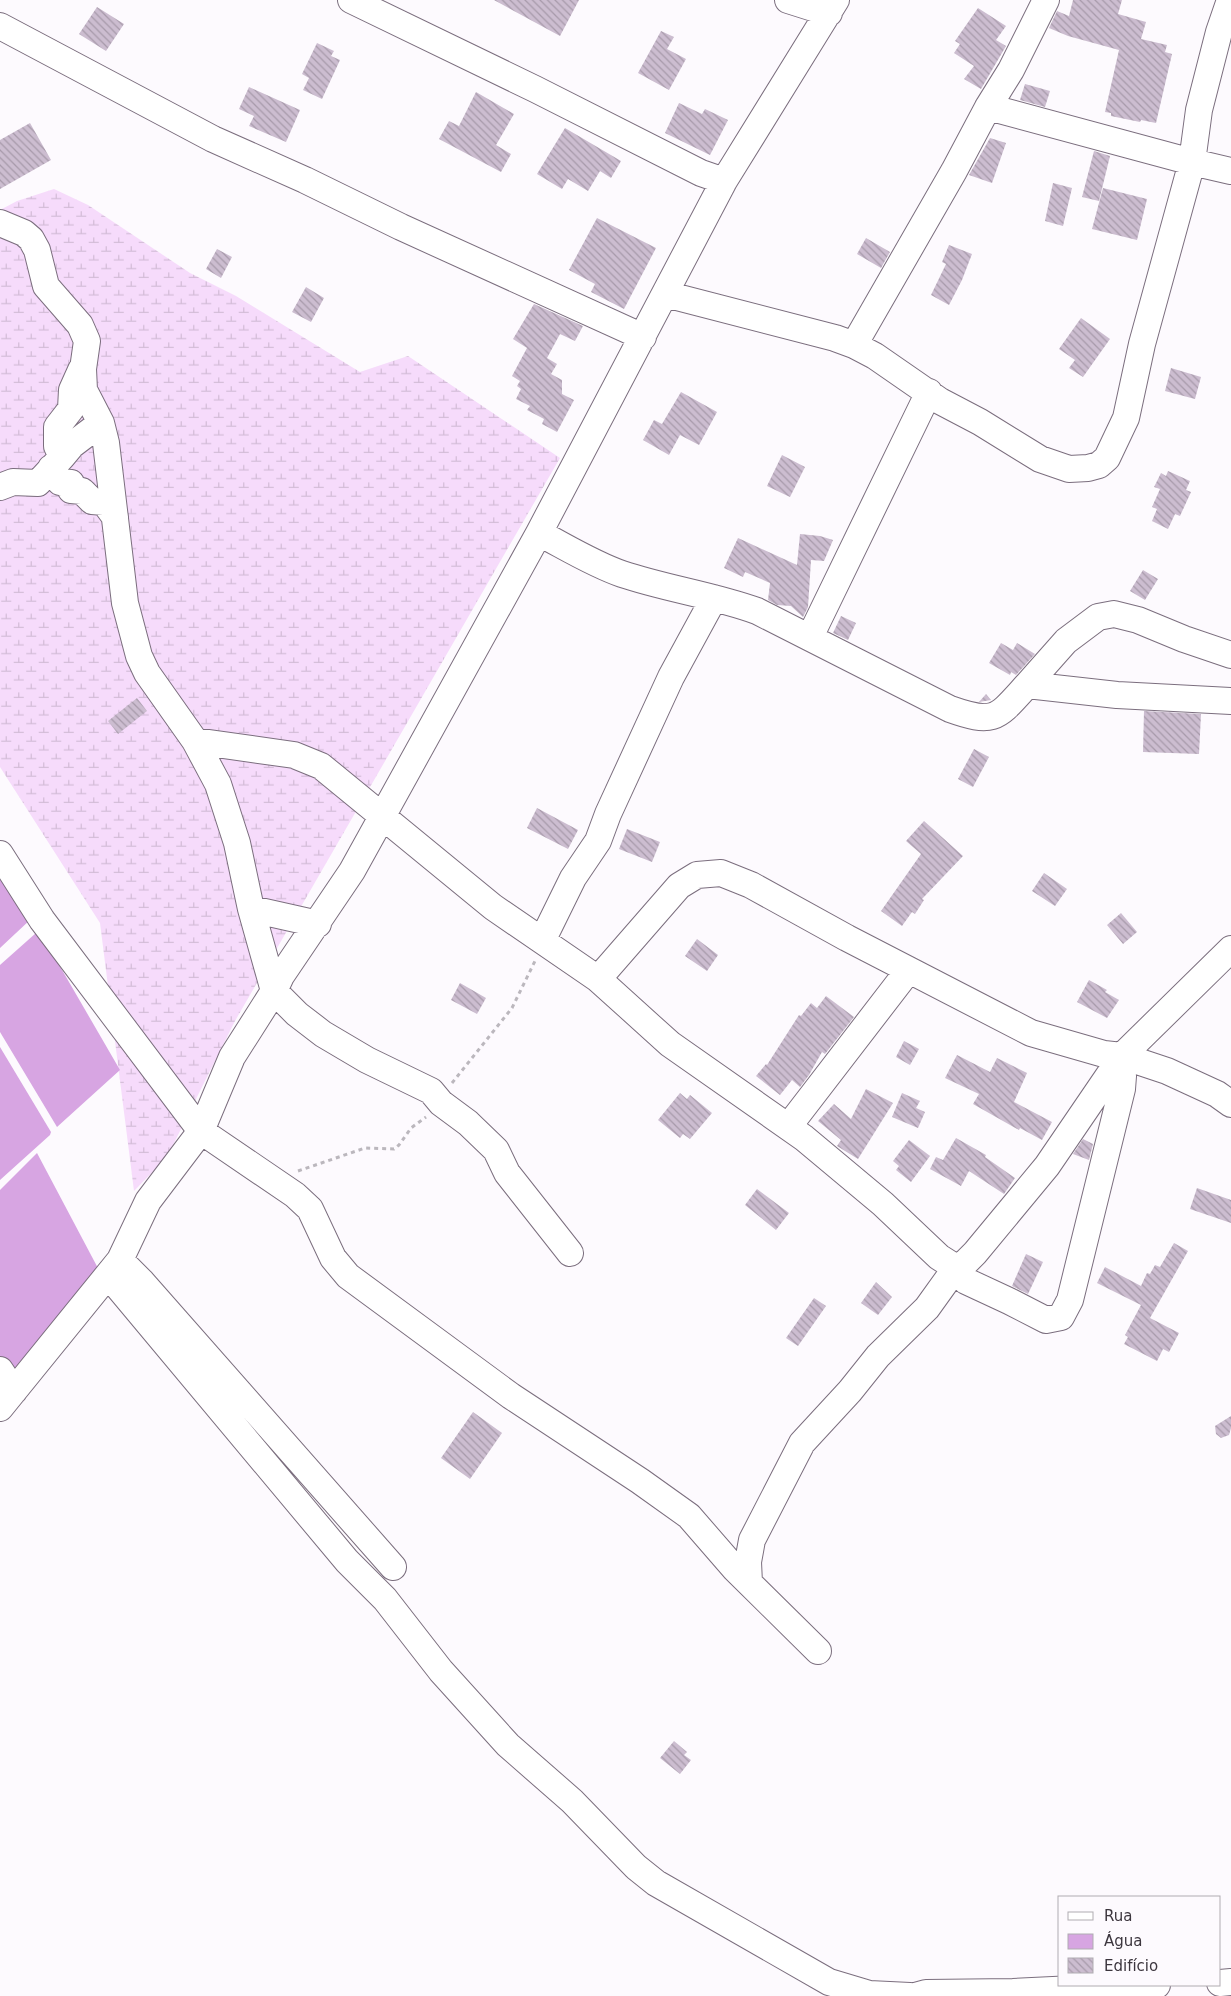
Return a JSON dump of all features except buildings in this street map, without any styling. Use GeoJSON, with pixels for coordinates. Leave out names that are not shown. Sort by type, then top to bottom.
{"type":"FeatureCollection","features":[{"type":"Feature","properties":{"kind":"street"},"geometry":{"type":"LineString","coordinates":[[351,0],[701,173],[724,181]]}},
{"type":"Feature","properties":{"kind":"street"},"geometry":{"type":"LineString","coordinates":[[5,1390],[114,1268],[148,1201],[201,1131],[232,1057],[274,991],[281,976],[318,924],[352,871],[539,533],[724,181],[833,6],[788,0]]}},
{"type":"Feature","properties":{"kind":"street"},"geometry":{"type":"LineString","coordinates":[[854,345],[954,171],[988,107],[1011,70],[1046,0]]}},
{"type":"Feature","properties":{"kind":"street"},"geometry":{"type":"LineString","coordinates":[[665,294],[835,338],[854,345],[875,356],[929,392],[1040,459],[1069,469],[1088,468],[1099,465],[1107,458],[1126,418],[1142,344],[1192,162],[1199,110],[1219,32],[1230,0]]}},
{"type":"Feature","properties":{"kind":"street"},"geometry":{"type":"LineString","coordinates":[[0,26],[213,139],[643,337]]}},
{"type":"Feature","properties":{"kind":"street"},"geometry":{"type":"LineString","coordinates":[[988,107],[1231,171]]}},
{"type":"Feature","properties":{"kind":"street"},"geometry":{"type":"LineString","coordinates":[[0,223],[24,233],[31,239],[37,250],[46,286],[80,325],[87,341],[84,362],[84,390],[101,423],[106,442],[125,603],[139,656],[147,673],[196,741],[218,784],[237,842],[251,909],[274,991],[297,1014],[324,1034],[367,1060],[431,1091],[441,1104],[468,1123],[496,1150],[507,1173],[570,1253]]}},
{"type":"Feature","properties":{"kind":"street"},"geometry":{"type":"LineString","coordinates":[[84,362],[72,390],[70,409],[57,427],[56,462],[60,482],[71,483],[71,490],[82,492],[92,502],[104,502],[115,517]]}},
{"type":"Feature","properties":{"kind":"street"},"geometry":{"type":"LineString","coordinates":[[810,637],[929,392]]}},
{"type":"Feature","properties":{"kind":"street"},"geometry":{"type":"LineString","coordinates":[[0,487],[14,482],[38,483],[72,445],[101,423]]}},
{"type":"Feature","properties":{"kind":"street"},"geometry":{"type":"LineString","coordinates":[[539,533],[620,574],[757,611],[950,709],[972,717],[986,718],[1002,713],[1066,641],[1098,617],[1114,614],[1138,620],[1184,639],[1231,655]]}},
{"type":"Feature","properties":{"kind":"street"},"geometry":{"type":"LineString","coordinates":[[543,939],[573,878],[598,841],[608,814],[671,677],[714,598]]}},
{"type":"Feature","properties":{"kind":"street"},"geometry":{"type":"LineString","coordinates":[[1027,685],[1118,696],[1231,701]]}},
{"type":"Feature","properties":{"kind":"street"},"geometry":{"type":"LineString","coordinates":[[196,741],[294,755],[321,766],[493,907],[543,939],[598,979],[670,1044],[788,1127],[883,1204],[939,1257],[955,1268],[966,1281],[1046,1320],[1061,1317],[1070,1300],[1122,1089],[1121,1059]]}},
{"type":"Feature","properties":{"kind":"street"},"geometry":{"type":"LineString","coordinates":[[0,854],[42,920],[201,1131],[295,1194],[310,1208],[333,1258],[348,1276],[511,1396],[640,1481],[689,1516],[749,1583],[818,1651]]}},
{"type":"Feature","properties":{"kind":"street"},"geometry":{"type":"LineString","coordinates":[[598,979],[679,886],[697,875],[721,873],[751,885],[786,906],[1031,1033],[1166,1071],[1217,1094],[1231,1104]]}},
{"type":"Feature","properties":{"kind":"street"},"geometry":{"type":"LineString","coordinates":[[251,909],[318,924]]}},
{"type":"Feature","properties":{"kind":"street"},"geometry":{"type":"LineString","coordinates":[[749,1583],[748,1562],[752,1540],[802,1443],[850,1391],[878,1356],[927,1308],[955,1268],[966,1262],[975,1253],[1047,1166],[1121,1059],[1230,951]]}},
{"type":"Feature","properties":{"kind":"street"},"geometry":{"type":"LineString","coordinates":[[788,1127],[908,970]]}},
{"type":"Feature","properties":{"kind":"street"},"geometry":{"type":"LineString","coordinates":[[114,1268],[142,1282],[393,1567]]}},
{"type":"Feature","properties":{"kind":"street"},"geometry":{"type":"LineString","coordinates":[[114,1268],[347,1561],[385,1599],[441,1671],[508,1745],[572,1801],[636,1868],[656,1883],[829,1982],[868,1994],[910,1996]]}},
{"type":"Feature","properties":{"kind":"street"},"geometry":{"type":"LineString","coordinates":[[915,1996],[926,1994],[1136,1986]]}},
{"type":"Feature","properties":{"kind":"green space"},"geometry":{"type":"Polygon","coordinates":[[[54,189],[88,205],[190,273],[236,296],[360,372],[408,356],[560,458],[235,1021],[167,1157],[134,1191],[100,923],[0,767],[0,210],[17,201],[54,189]]]}},
{"type":"Feature","properties":{"kind":"water"},"geometry":{"type":"Polygon","coordinates":[[[0,868],[31,919],[0,948],[0,868]]]}},
{"type":"Feature","properties":{"kind":"water"},"geometry":{"type":"Polygon","coordinates":[[[40,932],[120,1070],[57,1127],[0,1032],[0,965],[36,933],[40,932]]]}},
{"type":"Feature","properties":{"kind":"water"},"geometry":{"type":"Polygon","coordinates":[[[0,1047],[51,1132],[0,1180],[0,1047]]]}},
{"type":"Feature","properties":{"kind":"water"},"geometry":{"type":"Polygon","coordinates":[[[37,1153],[100,1272],[0,1388],[0,1190],[37,1153]]]}}]}
